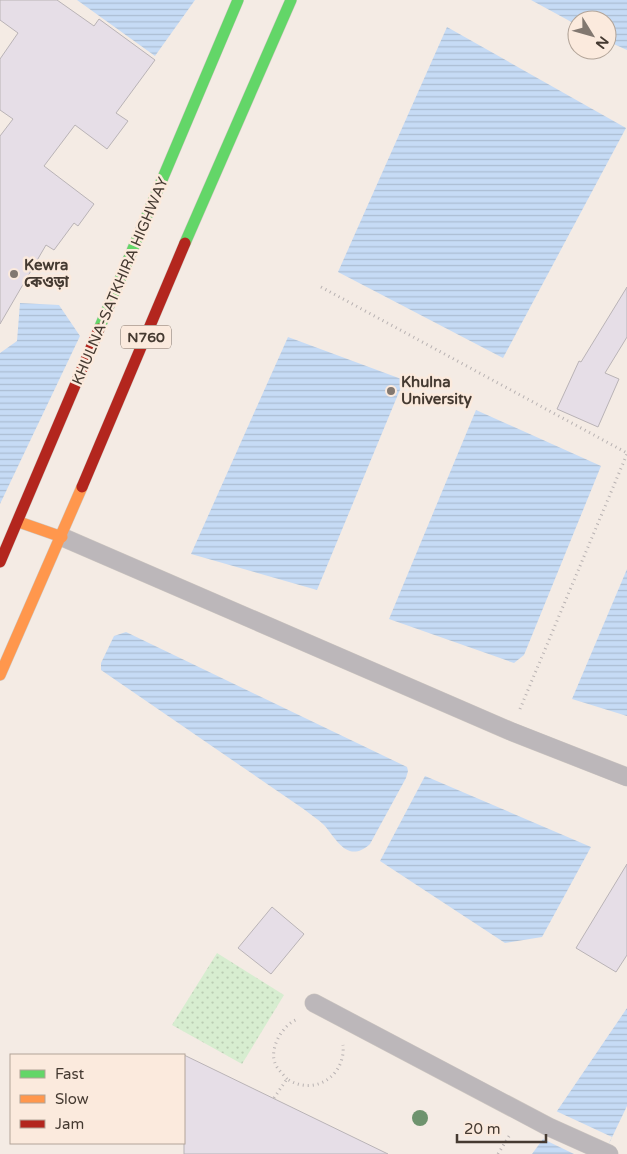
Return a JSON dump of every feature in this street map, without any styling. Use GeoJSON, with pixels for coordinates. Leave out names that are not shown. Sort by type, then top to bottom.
{"type":"FeatureCollection","features":[{"type":"Feature","properties":{"kind":"highway","name":"KHULNA-SATKHIRA HIGHWAY"},"geometry":{"type":"LineString","coordinates":[[0,562],[19,522],[238,0]]}},
{"type":"Feature","properties":{"kind":"highway","name":"N760"},"geometry":{"type":"LineString","coordinates":[[0,675],[62,537],[246,98],[291,0]]}},
{"type":"Feature","properties":{"kind":"highway"},"geometry":{"type":"LineString","coordinates":[[19,522],[62,537]]}},
{"type":"Feature","properties":{"kind":"lane"},"geometry":{"type":"LineString","coordinates":[[62,537],[510,731],[627,777]]}},
{"type":"Feature","properties":{"kind":"lane"},"geometry":{"type":"LineString","coordinates":[[310,1010],[549,1127],[607,1153]]}},
{"type":"Feature","properties":{"kind":"path"},"geometry":{"type":"LineString","coordinates":[[321,287],[627,453],[510,731]]}},
{"type":"Feature","properties":{"kind":"path"},"geometry":{"type":"LineString","coordinates":[[310,1010],[292,1021],[280,1034],[274,1048],[274,1061],[287,1079],[297,1086],[309,1088],[320,1085],[332,1075],[342,1060],[342,1042]]}},
{"type":"Feature","properties":{"kind":"path"},"geometry":{"type":"LineString","coordinates":[[274,1098],[287,1079]]}},
{"type":"Feature","properties":{"kind":"green space"},"geometry":{"type":"Polygon","coordinates":[[[217,953],[284,995],[242,1064],[172,1025],[217,953]]]}},
{"type":"Feature","properties":{"kind":"water"},"geometry":{"type":"Polygon","coordinates":[[[77,0],[195,0],[155,56],[77,0]]]}},
{"type":"Feature","properties":{"kind":"water"},"geometry":{"type":"Polygon","coordinates":[[[531,0],[627,0],[627,50],[617,46],[617,10],[567,10],[567,20],[531,0]]]}},
{"type":"Feature","properties":{"kind":"water"},"geometry":{"type":"Polygon","coordinates":[[[447,27],[626,128],[503,358],[338,272],[447,27]]]}},
{"type":"Feature","properties":{"kind":"water"},"geometry":{"type":"Polygon","coordinates":[[[20,303],[59,305],[80,336],[0,504],[0,353],[17,341],[20,303]]]}},
{"type":"Feature","properties":{"kind":"water"},"geometry":{"type":"Polygon","coordinates":[[[288,337],[404,380],[317,590],[191,554],[288,337]]]}},
{"type":"Feature","properties":{"kind":"water"},"geometry":{"type":"Polygon","coordinates":[[[476,410],[601,466],[524,655],[514,663],[389,619],[476,410]]]}},
{"type":"Feature","properties":{"kind":"water"},"geometry":{"type":"Polygon","coordinates":[[[627,569],[627,716],[572,699],[627,569]]]}},
{"type":"Feature","properties":{"kind":"water"},"geometry":{"type":"Polygon","coordinates":[[[126,632],[407,767],[406,778],[370,844],[362,850],[355,852],[344,848],[324,825],[305,810],[101,670],[101,663],[114,636],[126,632]]]}},
{"type":"Feature","properties":{"kind":"water"},"geometry":{"type":"Polygon","coordinates":[[[425,776],[591,847],[542,937],[505,943],[380,861],[425,776]]]}},
{"type":"Feature","properties":{"kind":"water"},"geometry":{"type":"Polygon","coordinates":[[[627,1008],[627,1106],[604,1154],[532,1154],[543,1139],[557,1111],[627,1008]]]}},
{"type":"Feature","properties":{"kind":"pier"},"geometry":{"type":"Polygon","coordinates":[[[556,1111],[612,1137],[604,1154],[574,1154],[543,1139],[556,1111]]]}},
{"type":"Feature","properties":{"kind":"building"},"geometry":{"type":"Polygon","coordinates":[[[0,0],[57,0],[94,26],[99,19],[155,60],[116,113],[128,121],[107,149],[75,125],[44,166],[94,204],[78,226],[74,223],[54,250],[46,245],[0,324],[0,136],[13,119],[0,110],[0,59],[18,33],[0,20],[0,0]]]}},
{"type":"Feature","properties":{"kind":"building"},"geometry":{"type":"Polygon","coordinates":[[[627,287],[627,337],[605,373],[619,379],[598,427],[557,409],[579,361],[581,362],[627,287]]]}},
{"type":"Feature","properties":{"kind":"building"},"geometry":{"type":"Polygon","coordinates":[[[627,864],[627,955],[616,972],[576,948],[627,864]]]}},
{"type":"Feature","properties":{"kind":"building"},"geometry":{"type":"Polygon","coordinates":[[[272,907],[304,934],[271,974],[238,948],[272,907]]]}},
{"type":"Feature","properties":{"kind":"building"},"geometry":{"type":"Polygon","coordinates":[[[185,1055],[388,1154],[184,1154],[185,1055]]]}},
{"type":"Feature","properties":{"kind":"traffic: fast"},"geometry":{"type":"LineString","coordinates":[[99,329],[238,0]]}},
{"type":"Feature","properties":{"kind":"traffic: fast"},"geometry":{"type":"LineString","coordinates":[[185,243],[291,0]]}},
{"type":"Feature","properties":{"kind":"traffic: slow"},"geometry":{"type":"LineString","coordinates":[[0,675],[82,487]]}},
{"type":"Feature","properties":{"kind":"traffic: slow"},"geometry":{"type":"LineString","coordinates":[[19,522],[62,537]]}},
{"type":"Feature","properties":{"kind":"traffic: jam"},"geometry":{"type":"LineString","coordinates":[[82,487],[185,243]]}},
{"type":"Feature","properties":{"kind":"traffic: jam"},"geometry":{"type":"LineString","coordinates":[[0,562],[99,329]]}},
{"type":"Feature","properties":{"kind":"place","name":"Kewra কেওড়া"},"geometry":{"type":"Point","coordinates":[14,274]}},
{"type":"Feature","properties":{"kind":"place","name":"Khulna University"},"geometry":{"type":"Point","coordinates":[391,391]}}]}
